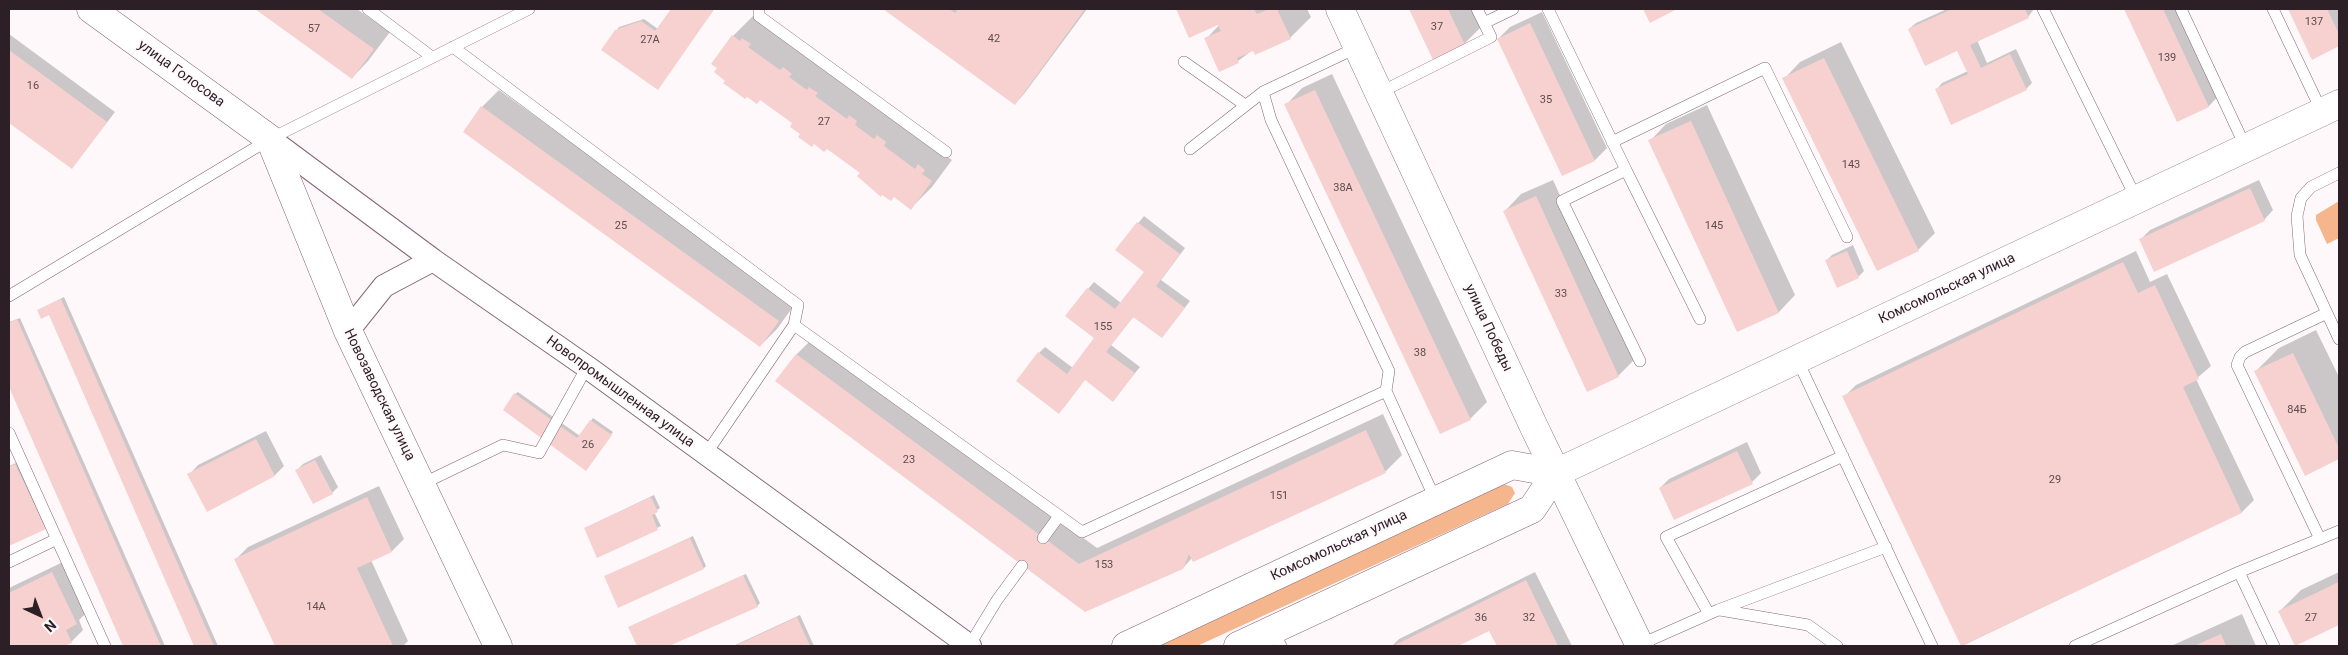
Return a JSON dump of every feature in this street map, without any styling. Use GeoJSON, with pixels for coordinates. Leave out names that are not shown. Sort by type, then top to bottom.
{"type":"FeatureCollection","features":[{"type":"Feature","properties":{"kind":"main road","name":"улица Голосова"},"geometry":{"type":"LineString","coordinates":[[91,9],[270,139]]}},
{"type":"Feature","properties":{"kind":"main road","name":"улица Победы"},"geometry":{"type":"LineString","coordinates":[[1340,9],[1556,473],[1639,646]]}},
{"type":"Feature","properties":{"kind":"main road","name":"Комсомольская улица"},"geometry":{"type":"LineString","coordinates":[[1126,646],[1512,465],[1556,473],[2331,108]]}},
{"type":"Feature","properties":{"kind":"main road","name":"Новозаводская улица"},"geometry":{"type":"LineString","coordinates":[[270,139],[348,331],[498,646]]}},
{"type":"Feature","properties":{"kind":"main road"},"geometry":{"type":"LineString","coordinates":[[1238,646],[1277,638],[1532,509],[1556,473]]}},
{"type":"Feature","properties":{"kind":"street","name":"Новопромышленная улица"},"geometry":{"type":"LineString","coordinates":[[270,139],[433,260],[587,367],[970,646]]}},
{"type":"Feature","properties":{"kind":"street"},"geometry":{"type":"LineString","coordinates":[[348,331],[384,286],[433,260]]}},
{"type":"Feature","properties":{"kind":"lane"},"geometry":{"type":"LineString","coordinates":[[368,9],[432,57]]}},
{"type":"Feature","properties":{"kind":"lane"},"geometry":{"type":"LineString","coordinates":[[9,296],[270,139],[529,9]]}},
{"type":"Feature","properties":{"kind":"lane"},"geometry":{"type":"LineString","coordinates":[[759,9],[759,16],[946,152]]}},
{"type":"Feature","properties":{"kind":"lane"},"geometry":{"type":"LineString","coordinates":[[1379,93],[1491,37],[1477,9]]}},
{"type":"Feature","properties":{"kind":"lane"},"geometry":{"type":"LineString","coordinates":[[1484,23],[1513,9]]}},
{"type":"Feature","properties":{"kind":"lane"},"geometry":{"type":"LineString","coordinates":[[1548,9],[1700,319]]}},
{"type":"Feature","properties":{"kind":"lane"},"geometry":{"type":"LineString","coordinates":[[2043,9],[2137,200]]}},
{"type":"Feature","properties":{"kind":"lane"},"geometry":{"type":"LineString","coordinates":[[2180,9],[2246,148]]}},
{"type":"Feature","properties":{"kind":"lane"},"geometry":{"type":"LineString","coordinates":[[2273,9],[2331,108]]}},
{"type":"Feature","properties":{"kind":"lane"},"geometry":{"type":"LineString","coordinates":[[454,47],[798,305],[794,325],[706,454]]}},
{"type":"Feature","properties":{"kind":"lane"},"geometry":{"type":"LineString","coordinates":[[1190,150],[1263,92],[1358,47]]}},
{"type":"Feature","properties":{"kind":"lane"},"geometry":{"type":"LineString","coordinates":[[1184,62],[1245,105]]}},
{"type":"Feature","properties":{"kind":"lane"},"geometry":{"type":"LineString","coordinates":[[1612,142],[1765,68],[1847,237]]}},
{"type":"Feature","properties":{"kind":"lane"},"geometry":{"type":"LineString","coordinates":[[1263,92],[1271,120],[1389,371],[1386,391],[1436,501]]}},
{"type":"Feature","properties":{"kind":"lane"},"geometry":{"type":"LineString","coordinates":[[1626,170],[1562,201],[1640,361]]}},
{"type":"Feature","properties":{"kind":"lane"},"geometry":{"type":"LineString","coordinates":[[2339,173],[2311,187],[2301,198],[2297,216],[2300,255],[2339,339]]}},
{"type":"Feature","properties":{"kind":"lane"},"geometry":{"type":"LineString","coordinates":[[2320,539],[2238,365],[2240,357],[2245,352],[2327,313]]}},
{"type":"Feature","properties":{"kind":"lane"},"geometry":{"type":"LineString","coordinates":[[794,325],[1082,532],[1386,391]]}},
{"type":"Feature","properties":{"kind":"lane"},"geometry":{"type":"LineString","coordinates":[[1797,360],[1932,646]]}},
{"type":"Feature","properties":{"kind":"lane"},"geometry":{"type":"LineString","coordinates":[[422,484],[503,445],[539,453],[587,367]]}},
{"type":"Feature","properties":{"kind":"lane"},"geometry":{"type":"LineString","coordinates":[[9,434],[105,646]]}},
{"type":"Feature","properties":{"kind":"lane"},"geometry":{"type":"LineString","coordinates":[[1713,612],[1666,537],[1843,456]]}},
{"type":"Feature","properties":{"kind":"lane"},"geometry":{"type":"LineString","coordinates":[[1043,538],[1059,516]]}},
{"type":"Feature","properties":{"kind":"lane"},"geometry":{"type":"LineString","coordinates":[[2076,646],[2239,572],[2339,531]]}},
{"type":"Feature","properties":{"kind":"lane"},"geometry":{"type":"LineString","coordinates":[[9,562],[57,539]]}},
{"type":"Feature","properties":{"kind":"lane"},"geometry":{"type":"LineString","coordinates":[[1639,646],[1713,612],[1886,547]]}},
{"type":"Feature","properties":{"kind":"lane"},"geometry":{"type":"LineString","coordinates":[[970,646],[997,600],[1022,566]]}},
{"type":"Feature","properties":{"kind":"lane"},"geometry":{"type":"LineString","coordinates":[[2239,572],[2274,646]]}},
{"type":"Feature","properties":{"kind":"lane"},"geometry":{"type":"LineString","coordinates":[[1713,612],[1808,625],[1838,646]]}},
{"type":"Feature","properties":{"kind":"shaded area"},"geometry":{"type":"Polygon","coordinates":[[[2339,201],[2339,238],[2327,244],[2316,220],[2316,215],[2339,201]]]}},
{"type":"Feature","properties":{"kind":"shaded area"},"geometry":{"type":"Polygon","coordinates":[[[1501,483],[1512,487],[1515,493],[1508,504],[1197,646],[1150,646],[1501,483]]]}},
{"type":"Feature","properties":{"kind":"building"},"geometry":{"type":"Polygon","coordinates":[[[255,9],[318,9],[374,49],[352,79],[255,9]]]}},
{"type":"Feature","properties":{"kind":"building"},"geometry":{"type":"Polygon","coordinates":[[[671,9],[710,9],[713,11],[658,90],[601,50],[615,30],[641,21],[655,31],[671,9]]]}},
{"type":"Feature","properties":{"kind":"building"},"geometry":{"type":"Polygon","coordinates":[[[883,9],[949,9],[955,13],[958,9],[1085,9],[1015,105],[883,9]]]}},
{"type":"Feature","properties":{"kind":"building"},"geometry":{"type":"Polygon","coordinates":[[[1176,9],[1254,9],[1257,14],[1269,9],[1277,9],[1291,39],[1255,55],[1253,51],[1237,58],[1239,63],[1219,72],[1204,38],[1221,31],[1218,25],[1189,38],[1176,9]]]}},
{"type":"Feature","properties":{"kind":"building"},"geometry":{"type":"Polygon","coordinates":[[[1409,9],[1448,9],[1465,45],[1433,60],[1409,9]]]}},
{"type":"Feature","properties":{"kind":"building"},"geometry":{"type":"Polygon","coordinates":[[[1643,9],[1677,9],[1650,23],[1643,9]]]}},
{"type":"Feature","properties":{"kind":"building"},"geometry":{"type":"Polygon","coordinates":[[[1952,9],[2025,9],[2029,18],[1970,45],[1981,68],[2010,54],[2027,90],[1951,125],[1935,89],[1968,74],[1957,51],[1925,66],[1908,29],[1952,9]]]}},
{"type":"Feature","properties":{"kind":"building"},"geometry":{"type":"Polygon","coordinates":[[[2124,9],[2163,9],[2209,107],[2177,122],[2124,9]]]}},
{"type":"Feature","properties":{"kind":"building"},"geometry":{"type":"Polygon","coordinates":[[[2288,9],[2327,9],[2339,34],[2339,46],[2312,60],[2288,9]]]}},
{"type":"Feature","properties":{"kind":"building"},"geometry":{"type":"Polygon","coordinates":[[[1530,23],[1595,161],[1562,176],[1497,39],[1530,23]]]}},
{"type":"Feature","properties":{"kind":"building"},"geometry":{"type":"Polygon","coordinates":[[[732,35],[740,41],[742,38],[751,44],[748,47],[780,70],[783,67],[792,74],[789,77],[807,90],[809,87],[818,93],[815,96],[847,119],[849,115],[857,121],[855,125],[874,139],[877,135],[886,142],[884,146],[915,169],[918,164],[925,170],[922,174],[932,181],[911,210],[894,197],[891,201],[882,195],[881,197],[857,176],[860,173],[827,149],[824,152],[814,144],[812,147],[798,137],[800,134],[790,127],[792,123],[760,100],[757,104],[747,97],[745,99],[723,83],[725,81],[714,72],[717,68],[711,64],[732,35]]]}},
{"type":"Feature","properties":{"kind":"building"},"geometry":{"type":"Polygon","coordinates":[[[9,50],[107,122],[72,169],[9,123],[9,50]]]}},
{"type":"Feature","properties":{"kind":"building"},"geometry":{"type":"Polygon","coordinates":[[[1824,58],[1919,251],[1877,271],[1782,78],[1824,58]]]}},
{"type":"Feature","properties":{"kind":"building"},"geometry":{"type":"Polygon","coordinates":[[[1315,90],[1471,420],[1440,434],[1284,104],[1315,90]]]}},
{"type":"Feature","properties":{"kind":"building"},"geometry":{"type":"Polygon","coordinates":[[[481,106],[779,321],[760,347],[463,132],[481,106]]]}},
{"type":"Feature","properties":{"kind":"building"},"geometry":{"type":"Polygon","coordinates":[[[1691,121],[1779,313],[1737,332],[1648,140],[1691,121]]]}},
{"type":"Feature","properties":{"kind":"building"},"geometry":{"type":"Polygon","coordinates":[[[2250,188],[2265,221],[2154,272],[2139,239],[2250,188]]]}},
{"type":"Feature","properties":{"kind":"building"},"geometry":{"type":"Polygon","coordinates":[[[1536,196],[1619,377],[1587,392],[1503,211],[1536,196]]]}},
{"type":"Feature","properties":{"kind":"building"},"geometry":{"type":"Polygon","coordinates":[[[1137,222],[1180,254],[1156,286],[1185,308],[1162,338],[1133,317],[1106,352],[1135,373],[1113,402],[1085,380],[1059,414],[1016,381],[1038,352],[1067,374],[1094,338],[1065,316],[1087,288],[1115,309],[1144,272],[1115,250],[1137,222]]]}},
{"type":"Feature","properties":{"kind":"building"},"geometry":{"type":"Polygon","coordinates":[[[1847,251],[1859,278],[1837,288],[1825,260],[1847,251]]]}},
{"type":"Feature","properties":{"kind":"building"},"geometry":{"type":"Polygon","coordinates":[[[2123,262],[2138,293],[2155,285],[2199,379],[2183,387],[2242,513],[1961,646],[1842,396],[2123,262]]]}},
{"type":"Feature","properties":{"kind":"building"},"geometry":{"type":"Polygon","coordinates":[[[61,299],[214,646],[194,646],[49,315],[41,319],[37,310],[61,299]]]}},
{"type":"Feature","properties":{"kind":"building"},"geometry":{"type":"Polygon","coordinates":[[[17,319],[161,646],[123,646],[9,387],[9,323],[17,319]]]}},
{"type":"Feature","properties":{"kind":"building"},"geometry":{"type":"Polygon","coordinates":[[[2293,353],[2339,448],[2339,459],[2305,476],[2254,371],[2293,353]]]}},
{"type":"Feature","properties":{"kind":"building"},"geometry":{"type":"Polygon","coordinates":[[[796,354],[1079,564],[1366,430],[1386,473],[1193,562],[1189,554],[1183,569],[1085,612],[775,381],[796,354]]]}},
{"type":"Feature","properties":{"kind":"building"},"geometry":{"type":"Polygon","coordinates":[[[514,393],[577,438],[590,420],[612,435],[586,471],[503,410],[514,393]]]}},
{"type":"Feature","properties":{"kind":"building"},"geometry":{"type":"Polygon","coordinates":[[[256,439],[275,476],[207,512],[187,474],[256,439]]]}},
{"type":"Feature","properties":{"kind":"building"},"geometry":{"type":"Polygon","coordinates":[[[1737,451],[1753,484],[1674,520],[1659,488],[1737,451]]]}},
{"type":"Feature","properties":{"kind":"building"},"geometry":{"type":"Polygon","coordinates":[[[315,460],[333,494],[313,504],[295,470],[315,460]]]}},
{"type":"Feature","properties":{"kind":"building"},"geometry":{"type":"Polygon","coordinates":[[[15,464],[46,529],[9,546],[9,467],[15,464]]]}},
{"type":"Feature","properties":{"kind":"building"},"geometry":{"type":"Polygon","coordinates":[[[367,497],[392,552],[357,568],[393,646],[275,646],[234,559],[367,497]]]}},
{"type":"Feature","properties":{"kind":"building"},"geometry":{"type":"Polygon","coordinates":[[[651,497],[658,512],[652,515],[658,530],[597,558],[584,528],[651,497]]]}},
{"type":"Feature","properties":{"kind":"building"},"geometry":{"type":"Polygon","coordinates":[[[690,538],[704,569],[618,608],[604,576],[690,538]]]}},
{"type":"Feature","properties":{"kind":"building"},"geometry":{"type":"Polygon","coordinates":[[[52,572],[77,624],[66,630],[72,643],[64,646],[9,646],[9,593],[52,572]]]}},
{"type":"Feature","properties":{"kind":"building"},"geometry":{"type":"Polygon","coordinates":[[[743,575],[758,607],[669,646],[637,646],[628,627],[743,575]]]}},
{"type":"Feature","properties":{"kind":"building"},"geometry":{"type":"Polygon","coordinates":[[[1526,580],[1558,646],[1497,646],[1489,631],[1458,646],[1393,646],[1526,580]]]}},
{"type":"Feature","properties":{"kind":"building"},"geometry":{"type":"Polygon","coordinates":[[[2339,582],[2339,625],[2295,646],[2278,611],[2339,582]]]}},
{"type":"Feature","properties":{"kind":"building"},"geometry":{"type":"Polygon","coordinates":[[[797,617],[810,646],[735,646],[797,617]]]}},
{"type":"Feature","properties":{"kind":"building"},"geometry":{"type":"Polygon","coordinates":[[[2221,634],[2226,646],[2194,646],[2221,634]]]}}]}
